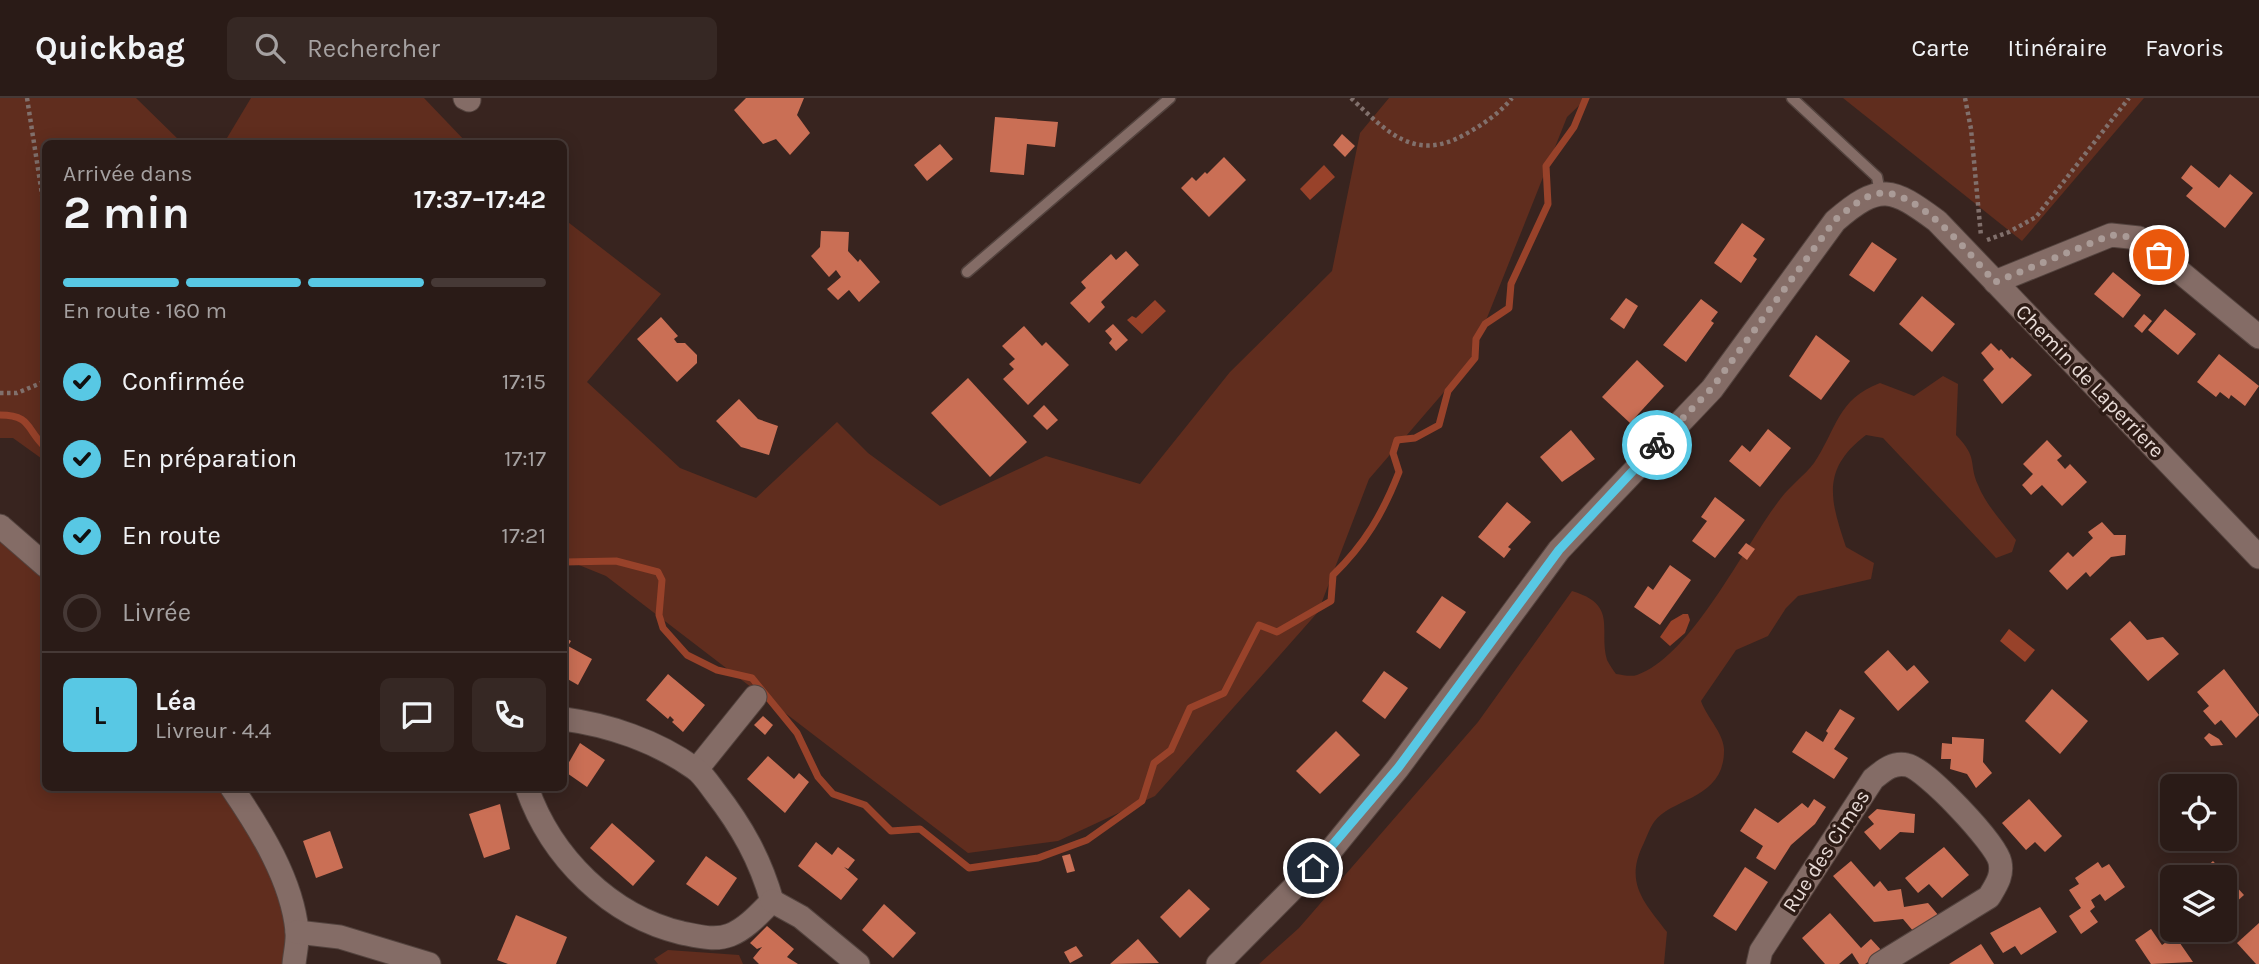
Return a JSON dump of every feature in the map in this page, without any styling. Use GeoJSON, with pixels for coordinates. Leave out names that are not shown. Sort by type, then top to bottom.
{"type":"FeatureCollection","features":[{"type":"Feature","properties":{"kind":"street","name":"Chemin de Laperriere"},"geometry":{"type":"LineString","coordinates":[[1880,193],[1903,196],[1937,221],[2259,557]]}},
{"type":"Feature","properties":{"kind":"street"},"geometry":{"type":"LineString","coordinates":[[1218,964],[1332,849],[1398,768],[1559,550],[1712,388],[1835,220],[1856,202],[1880,193]]}},
{"type":"Feature","properties":{"kind":"street"},"geometry":{"type":"LineString","coordinates":[[1995,282],[2111,235],[2139,238],[2259,337]]}},
{"type":"Feature","properties":{"kind":"street"},"geometry":{"type":"LineString","coordinates":[[0,526],[42,563]]}},
{"type":"Feature","properties":{"kind":"street"},"geometry":{"type":"LineString","coordinates":[[697,769],[755,697]]}},
{"type":"Feature","properties":{"kind":"street"},"geometry":{"type":"LineString","coordinates":[[567,720],[605,726],[659,747],[697,769],[744,831],[761,862],[772,901],[801,917],[858,964]]}},
{"type":"Feature","properties":{"kind":"street","name":"Rue des Cimes"},"geometry":{"type":"LineString","coordinates":[[1758,964],[1761,951],[1873,779],[1890,766],[1906,765],[1925,772],[1990,844],[2000,861],[2000,879],[1989,897],[1880,964]]}},
{"type":"Feature","properties":{"kind":"street"},"geometry":{"type":"LineString","coordinates":[[234,791],[249,813],[287,887],[297,932],[294,964]]}},
{"type":"Feature","properties":{"kind":"street"},"geometry":{"type":"LineString","coordinates":[[528,791],[537,816],[581,875],[618,906],[660,928],[704,938],[730,935],[754,919],[772,901]]}},
{"type":"Feature","properties":{"kind":"street"},"geometry":{"type":"LineString","coordinates":[[297,932],[340,937],[429,964]]}},
{"type":"Feature","properties":{"kind":"lane"},"geometry":{"type":"LineString","coordinates":[[967,272],[1170,98]]}},
{"type":"Feature","properties":{"kind":"lane"},"geometry":{"type":"LineString","coordinates":[[1792,98],[1878,177],[1880,193]]}},
{"type":"Feature","properties":{"kind":"path"},"geometry":{"type":"LineString","coordinates":[[27,98],[42,194]]}},
{"type":"Feature","properties":{"kind":"path"},"geometry":{"type":"LineString","coordinates":[[1351,98],[1383,128],[1404,141],[1443,146],[1482,125],[1512,98]]}},
{"type":"Feature","properties":{"kind":"path"},"geometry":{"type":"LineString","coordinates":[[1965,98],[1973,142],[1981,242],[2010,232],[2036,217],[2129,98]]}},
{"type":"Feature","properties":{"kind":"path"},"geometry":{"type":"LineString","coordinates":[[0,393],[16,393],[42,383]]}},
{"type":"Feature","properties":{"kind":"shaded area"},"geometry":{"type":"Polygon","coordinates":[[[0,98],[136,98],[179,140],[42,140],[42,459],[13,438],[0,438],[0,98]]]}},
{"type":"Feature","properties":{"kind":"shaded area"},"geometry":{"type":"Polygon","coordinates":[[[251,98],[424,98],[464,140],[226,140],[251,98]]]}},
{"type":"Feature","properties":{"kind":"shaded area"},"geometry":{"type":"Polygon","coordinates":[[[1389,98],[1587,98],[1567,117],[1469,363],[1369,479],[1318,612],[1155,796],[1058,841],[968,853],[606,576],[567,560],[567,221],[661,294],[587,382],[680,468],[756,498],[837,422],[868,453],[940,506],[1046,456],[1140,484],[1230,372],[1332,271],[1360,133],[1389,98]]]}},
{"type":"Feature","properties":{"kind":"shaded area"},"geometry":{"type":"Polygon","coordinates":[[[1843,98],[2144,98],[2022,241],[1843,98]]]}},
{"type":"Feature","properties":{"kind":"shaded area"},"geometry":{"type":"Polygon","coordinates":[[[1324,165],[1335,177],[1310,200],[1300,189],[1324,165]]]}},
{"type":"Feature","properties":{"kind":"shaded area"},"geometry":{"type":"Polygon","coordinates":[[[1155,300],[1166,311],[1142,334],[1127,320],[1132,316],[1136,318],[1155,300]]]}},
{"type":"Feature","properties":{"kind":"shaded area"},"geometry":{"type":"Polygon","coordinates":[[[1943,376],[1958,384],[1956,435],[1968,450],[1985,500],[2016,540],[2012,552],[1996,558],[1883,438],[1866,435],[1852,448],[1836,473],[1833,500],[1846,547],[1874,563],[1871,579],[1798,596],[1786,608],[1768,636],[1736,650],[1701,701],[1723,743],[1722,766],[1707,788],[1662,814],[1654,822],[1637,860],[1637,883],[1640,892],[1667,932],[1664,964],[1259,964],[1299,928],[1478,722],[1572,591],[1596,603],[1601,611],[1607,660],[1616,674],[1637,675],[1658,664],[1697,623],[1781,498],[1814,463],[1846,406],[1855,397],[1880,383],[1914,396],[1943,376]]]}},
{"type":"Feature","properties":{"kind":"shaded area"},"geometry":{"type":"Polygon","coordinates":[[[0,540],[42,575],[42,791],[221,791],[260,849],[289,920],[285,964],[0,964],[0,540]]]}},
{"type":"Feature","properties":{"kind":"shaded area"},"geometry":{"type":"Polygon","coordinates":[[[1688,614],[1690,620],[1685,633],[1670,646],[1660,637],[1671,621],[1688,614]]]}},
{"type":"Feature","properties":{"kind":"shaded area"},"geometry":{"type":"Polygon","coordinates":[[[2009,629],[2035,650],[2025,662],[2000,641],[2009,629]]]}},
{"type":"Feature","properties":{"kind":"shaded area"},"geometry":{"type":"Polygon","coordinates":[[[668,950],[739,955],[743,964],[658,964],[654,959],[668,950]]]}},
{"type":"Feature","properties":{"kind":"building"},"geometry":{"type":"Polygon","coordinates":[[[746,98],[804,98],[797,115],[810,133],[790,155],[776,139],[763,144],[734,110],[746,98]]]}},
{"type":"Feature","properties":{"kind":"building"},"geometry":{"type":"Polygon","coordinates":[[[995,117],[1058,122],[1055,147],[1027,144],[1024,175],[990,172],[995,117]]]}},
{"type":"Feature","properties":{"kind":"building"},"geometry":{"type":"Polygon","coordinates":[[[1342,134],[1355,146],[1345,157],[1333,145],[1342,134]]]}},
{"type":"Feature","properties":{"kind":"building"},"geometry":{"type":"Polygon","coordinates":[[[940,144],[953,159],[927,181],[914,165],[940,144]]]}},
{"type":"Feature","properties":{"kind":"building"},"geometry":{"type":"Polygon","coordinates":[[[1224,157],[1246,180],[1209,217],[1181,188],[1192,177],[1196,181],[1205,172],[1207,174],[1224,157]]]}},
{"type":"Feature","properties":{"kind":"building"},"geometry":{"type":"Polygon","coordinates":[[[2191,165],[2219,188],[2230,174],[2253,193],[2225,228],[2186,196],[2193,188],[2181,178],[2191,165]]]}},
{"type":"Feature","properties":{"kind":"building"},"geometry":{"type":"Polygon","coordinates":[[[1742,223],[1765,239],[1753,256],[1757,259],[1741,283],[1714,263],[1742,223]]]}},
{"type":"Feature","properties":{"kind":"building"},"geometry":{"type":"Polygon","coordinates":[[[821,231],[849,232],[848,251],[858,262],[860,259],[880,282],[859,302],[849,290],[838,300],[827,289],[841,277],[836,270],[829,277],[811,256],[820,247],[821,231]]]}},
{"type":"Feature","properties":{"kind":"building"},"geometry":{"type":"Polygon","coordinates":[[[1872,242],[1897,259],[1874,292],[1849,275],[1872,242]]]}},
{"type":"Feature","properties":{"kind":"building"},"geometry":{"type":"Polygon","coordinates":[[[1126,251],[1139,265],[1101,302],[1105,307],[1089,323],[1070,303],[1086,288],[1081,282],[1111,254],[1116,260],[1126,251]]]}},
{"type":"Feature","properties":{"kind":"building"},"geometry":{"type":"Polygon","coordinates":[[[2113,272],[2141,295],[2123,318],[2094,294],[2113,272]]]}},
{"type":"Feature","properties":{"kind":"building"},"geometry":{"type":"Polygon","coordinates":[[[1922,296],[1955,324],[1932,352],[1899,324],[1922,296]]]}},
{"type":"Feature","properties":{"kind":"building"},"geometry":{"type":"Polygon","coordinates":[[[1626,298],[1638,306],[1624,329],[1610,319],[1626,298]]]}},
{"type":"Feature","properties":{"kind":"building"},"geometry":{"type":"Polygon","coordinates":[[[1701,299],[1718,312],[1711,321],[1714,323],[1686,362],[1663,345],[1701,299]]]}},
{"type":"Feature","properties":{"kind":"building"},"geometry":{"type":"Polygon","coordinates":[[[2165,309],[2196,334],[2178,355],[2148,330],[2165,309]]]}},
{"type":"Feature","properties":{"kind":"building"},"geometry":{"type":"Polygon","coordinates":[[[2144,314],[2152,321],[2142,333],[2134,326],[2144,314]]]}},
{"type":"Feature","properties":{"kind":"building"},"geometry":{"type":"Polygon","coordinates":[[[661,317],[678,336],[674,339],[677,343],[685,343],[697,355],[697,363],[677,382],[637,339],[661,317]]]}},
{"type":"Feature","properties":{"kind":"building"},"geometry":{"type":"Polygon","coordinates":[[[1113,324],[1128,340],[1116,351],[1109,343],[1112,339],[1105,331],[1113,324]]]}},
{"type":"Feature","properties":{"kind":"building"},"geometry":{"type":"Polygon","coordinates":[[[1024,326],[1042,346],[1046,342],[1069,365],[1028,405],[1003,379],[1014,369],[1009,364],[1015,359],[1002,346],[1024,326]]]}},
{"type":"Feature","properties":{"kind":"building"},"geometry":{"type":"Polygon","coordinates":[[[1816,335],[1850,361],[1821,400],[1789,376],[1816,335]]]}},
{"type":"Feature","properties":{"kind":"building"},"geometry":{"type":"Polygon","coordinates":[[[1991,343],[2032,375],[2002,404],[1983,380],[1994,369],[1981,353],[1991,343]]]}},
{"type":"Feature","properties":{"kind":"building"},"geometry":{"type":"Polygon","coordinates":[[[2219,354],[2259,386],[2245,406],[2231,395],[2229,399],[2220,392],[2216,397],[2197,382],[2219,354]]]}},
{"type":"Feature","properties":{"kind":"building"},"geometry":{"type":"Polygon","coordinates":[[[1637,360],[1664,386],[1630,423],[1602,397],[1637,360]]]}},
{"type":"Feature","properties":{"kind":"building"},"geometry":{"type":"Polygon","coordinates":[[[968,378],[1027,442],[990,477],[931,413],[968,378]]]}},
{"type":"Feature","properties":{"kind":"building"},"geometry":{"type":"Polygon","coordinates":[[[739,399],[758,419],[778,426],[769,455],[741,447],[716,421],[739,399]]]}},
{"type":"Feature","properties":{"kind":"building"},"geometry":{"type":"Polygon","coordinates":[[[1044,405],[1058,420],[1047,430],[1033,416],[1044,405]]]}},
{"type":"Feature","properties":{"kind":"building"},"geometry":{"type":"Polygon","coordinates":[[[1768,429],[1791,448],[1760,487],[1729,461],[1742,445],[1750,452],[1768,429]]]}},
{"type":"Feature","properties":{"kind":"building"},"geometry":{"type":"Polygon","coordinates":[[[1571,430],[1595,459],[1562,482],[1540,457],[1571,430]]]}},
{"type":"Feature","properties":{"kind":"building"},"geometry":{"type":"Polygon","coordinates":[[[2047,440],[2062,456],[2057,460],[2065,469],[2070,464],[2087,482],[2062,506],[2042,485],[2031,495],[2022,485],[2033,474],[2023,464],[2047,440]]]}},
{"type":"Feature","properties":{"kind":"building"},"geometry":{"type":"Polygon","coordinates":[[[1715,497],[1745,520],[1715,558],[1692,541],[1707,521],[1701,517],[1715,497]]]}},
{"type":"Feature","properties":{"kind":"building"},"geometry":{"type":"Polygon","coordinates":[[[1507,502],[1531,522],[1508,547],[1511,549],[1504,558],[1478,537],[1507,502]]]}},
{"type":"Feature","properties":{"kind":"building"},"geometry":{"type":"Polygon","coordinates":[[[2102,522],[2114,535],[2126,535],[2125,555],[2111,557],[2090,577],[2086,572],[2067,590],[2049,571],[2068,552],[2073,557],[2093,538],[2088,532],[2102,522]]]}},
{"type":"Feature","properties":{"kind":"building"},"geometry":{"type":"Polygon","coordinates":[[[1746,543],[1755,549],[1747,560],[1738,553],[1746,543]]]}},
{"type":"Feature","properties":{"kind":"building"},"geometry":{"type":"Polygon","coordinates":[[[1670,565],[1691,580],[1660,625],[1634,607],[1648,586],[1653,590],[1670,565]]]}},
{"type":"Feature","properties":{"kind":"building"},"geometry":{"type":"Polygon","coordinates":[[[1442,596],[1466,612],[1440,649],[1416,632],[1442,596]]]}},
{"type":"Feature","properties":{"kind":"building"},"geometry":{"type":"Polygon","coordinates":[[[2130,621],[2147,640],[2163,637],[2179,654],[2148,681],[2110,639],[2130,621]]]}},
{"type":"Feature","properties":{"kind":"building"},"geometry":{"type":"Polygon","coordinates":[[[567,639],[571,641],[568,646],[592,659],[578,685],[567,679],[567,639]]]}},
{"type":"Feature","properties":{"kind":"building"},"geometry":{"type":"Polygon","coordinates":[[[1888,650],[1907,671],[1914,665],[1929,682],[1898,711],[1864,672],[1888,650]]]}},
{"type":"Feature","properties":{"kind":"building"},"geometry":{"type":"Polygon","coordinates":[[[2224,669],[2259,715],[2236,738],[2221,720],[2215,725],[2203,711],[2209,706],[2197,692],[2224,669]]]}},
{"type":"Feature","properties":{"kind":"building"},"geometry":{"type":"Polygon","coordinates":[[[1384,671],[1408,688],[1385,719],[1362,701],[1384,671]]]}},
{"type":"Feature","properties":{"kind":"building"},"geometry":{"type":"Polygon","coordinates":[[[668,674],[705,705],[683,732],[672,722],[674,720],[670,716],[668,719],[646,700],[668,674]]]}},
{"type":"Feature","properties":{"kind":"building"},"geometry":{"type":"Polygon","coordinates":[[[2052,689],[2088,721],[2060,754],[2025,721],[2052,689]]]}},
{"type":"Feature","properties":{"kind":"building"},"geometry":{"type":"Polygon","coordinates":[[[1840,709],[1855,718],[1834,749],[1848,758],[1834,779],[1792,752],[1806,731],[1823,742],[1828,733],[1826,731],[1840,709]]]}},
{"type":"Feature","properties":{"kind":"building"},"geometry":{"type":"Polygon","coordinates":[[[763,716],[773,725],[765,735],[754,725],[763,716]]]}},
{"type":"Feature","properties":{"kind":"building"},"geometry":{"type":"Polygon","coordinates":[[[1336,731],[1360,755],[1320,794],[1296,771],[1336,731]]]}},
{"type":"Feature","properties":{"kind":"building"},"geometry":{"type":"Polygon","coordinates":[[[2209,733],[2223,745],[2211,746],[2204,738],[2209,733]]]}},
{"type":"Feature","properties":{"kind":"building"},"geometry":{"type":"Polygon","coordinates":[[[1952,737],[1984,739],[1983,762],[1992,773],[1976,788],[1967,774],[1950,769],[1951,759],[1941,759],[1942,743],[1952,744],[1952,737]]]}},
{"type":"Feature","properties":{"kind":"building"},"geometry":{"type":"Polygon","coordinates":[[[580,743],[605,760],[587,787],[567,773],[567,766],[580,743]]]}},
{"type":"Feature","properties":{"kind":"building"},"geometry":{"type":"Polygon","coordinates":[[[768,756],[794,779],[799,773],[809,782],[785,813],[747,779],[768,756]]]}},
{"type":"Feature","properties":{"kind":"building"},"geometry":{"type":"Polygon","coordinates":[[[1814,799],[1826,807],[1815,824],[1791,845],[1775,870],[1756,858],[1763,846],[1740,831],[1755,808],[1778,823],[1802,803],[1808,808],[1814,799]]]}},
{"type":"Feature","properties":{"kind":"building"},"geometry":{"type":"Polygon","coordinates":[[[2029,799],[2062,836],[2045,852],[2035,842],[2026,850],[2002,823],[2029,799]]]}},
{"type":"Feature","properties":{"kind":"building"},"geometry":{"type":"Polygon","coordinates":[[[500,804],[510,849],[484,858],[469,814],[500,804]]]}},
{"type":"Feature","properties":{"kind":"building"},"geometry":{"type":"Polygon","coordinates":[[[1877,809],[1915,814],[1914,833],[1900,832],[1880,850],[1864,832],[1874,824],[1868,817],[1877,809]]]}},
{"type":"Feature","properties":{"kind":"building"},"geometry":{"type":"Polygon","coordinates":[[[612,823],[655,861],[633,886],[590,848],[612,823]]]}},
{"type":"Feature","properties":{"kind":"building"},"geometry":{"type":"Polygon","coordinates":[[[330,831],[343,868],[316,878],[303,841],[330,831]]]}},
{"type":"Feature","properties":{"kind":"building"},"geometry":{"type":"Polygon","coordinates":[[[816,842],[832,855],[838,847],[855,860],[848,869],[844,867],[858,879],[841,900],[798,866],[816,842]]]}},
{"type":"Feature","properties":{"kind":"building"},"geometry":{"type":"Polygon","coordinates":[[[1944,847],[1969,875],[1942,898],[1929,884],[1918,893],[1905,878],[1944,847]]]}},
{"type":"Feature","properties":{"kind":"building"},"geometry":{"type":"Polygon","coordinates":[[[1070,854],[1075,871],[1067,873],[1062,856],[1070,854]]]}},
{"type":"Feature","properties":{"kind":"building"},"geometry":{"type":"Polygon","coordinates":[[[706,856],[737,878],[718,906],[686,884],[706,856]]]}},
{"type":"Feature","properties":{"kind":"building"},"geometry":{"type":"Polygon","coordinates":[[[1851,861],[1874,887],[1880,881],[1888,891],[1901,889],[1904,907],[1928,903],[1939,916],[1914,932],[1903,919],[1874,922],[1833,876],[1851,861]]]}},
{"type":"Feature","properties":{"kind":"building"},"geometry":{"type":"Polygon","coordinates":[[[2098,862],[2102,868],[2109,864],[2125,887],[2105,901],[2100,894],[2091,900],[2095,907],[2090,911],[2098,922],[2081,934],[2069,916],[2081,908],[2069,890],[2079,884],[2075,878],[2098,862]]]}},
{"type":"Feature","properties":{"kind":"building"},"geometry":{"type":"Polygon","coordinates":[[[1745,867],[1768,882],[1736,931],[1713,916],[1745,867]]]}},
{"type":"Feature","properties":{"kind":"building"},"geometry":{"type":"Polygon","coordinates":[[[2237,887],[2244,895],[2237,901],[2237,887]]]}},
{"type":"Feature","properties":{"kind":"building"},"geometry":{"type":"Polygon","coordinates":[[[1189,889],[1210,909],[1180,938],[1160,917],[1189,889]]]}},
{"type":"Feature","properties":{"kind":"building"},"geometry":{"type":"Polygon","coordinates":[[[884,904],[916,933],[893,958],[862,930],[884,904]]]}},
{"type":"Feature","properties":{"kind":"building"},"geometry":{"type":"Polygon","coordinates":[[[2040,907],[2057,932],[2021,955],[2015,946],[2003,953],[1990,933],[2040,907]]]}},
{"type":"Feature","properties":{"kind":"building"},"geometry":{"type":"Polygon","coordinates":[[[1830,913],[1861,948],[1871,939],[1883,952],[1865,964],[1859,964],[1852,953],[1839,964],[1825,964],[1802,938],[1830,913]]]}},
{"type":"Feature","properties":{"kind":"building"},"geometry":{"type":"Polygon","coordinates":[[[516,915],[567,937],[556,964],[508,964],[497,960],[516,915]]]}},
{"type":"Feature","properties":{"kind":"building"},"geometry":{"type":"Polygon","coordinates":[[[2259,923],[2259,964],[2256,964],[2237,943],[2259,923]]]}},
{"type":"Feature","properties":{"kind":"building"},"geometry":{"type":"Polygon","coordinates":[[[767,926],[794,949],[787,957],[798,964],[759,964],[753,958],[762,947],[757,949],[750,943],[767,926]]]}},
{"type":"Feature","properties":{"kind":"building"},"geometry":{"type":"Polygon","coordinates":[[[2151,929],[2162,945],[2166,942],[2179,942],[2193,962],[2151,964],[2135,940],[2151,929]]]}},
{"type":"Feature","properties":{"kind":"building"},"geometry":{"type":"Polygon","coordinates":[[[1138,939],[1159,963],[1110,964],[1128,948],[1138,939]]]}},
{"type":"Feature","properties":{"kind":"building"},"geometry":{"type":"Polygon","coordinates":[[[1981,944],[1994,964],[1949,964],[1981,944]]]}},
{"type":"Feature","properties":{"kind":"building"},"geometry":{"type":"Polygon","coordinates":[[[1076,946],[1083,956],[1070,963],[1064,952],[1076,946]]]}},
{"type":"Feature","properties":{"kind":"waterway"},"geometry":{"type":"LineString","coordinates":[[567,562],[616,561],[658,572],[662,580],[659,615],[663,628],[687,655],[717,670],[752,678],[797,733],[818,777],[833,794],[865,805],[891,831],[920,829],[969,868],[1038,858],[1087,840],[1142,801],[1154,763],[1171,750],[1190,708],[1224,693],[1259,625],[1277,632],[1331,601],[1333,575],[1364,540],[1393,487],[1399,472],[1393,453],[1397,440],[1415,438],[1439,425],[1448,391],[1475,358],[1476,339],[1485,324],[1509,308],[1511,284],[1548,204],[1546,166],[1574,127],[1586,98]]}},
{"type":"Feature","properties":{"kind":"waterway"},"geometry":{"type":"LineString","coordinates":[[0,415],[23,421],[42,443]]}},
{"type":"Feature","properties":{"kind":"way so far"},"geometry":{"type":"LineString","coordinates":[[1657,445],[1712,388],[1835,220],[1856,202],[1880,193],[1903,196],[1937,221],[1995,282],[2111,235],[2139,238],[2159,255]]}},
{"type":"Feature","properties":{"kind":"route"},"geometry":{"type":"LineString","coordinates":[[1313,868],[1332,849],[1398,768],[1559,550],[1657,445]]}}]}
